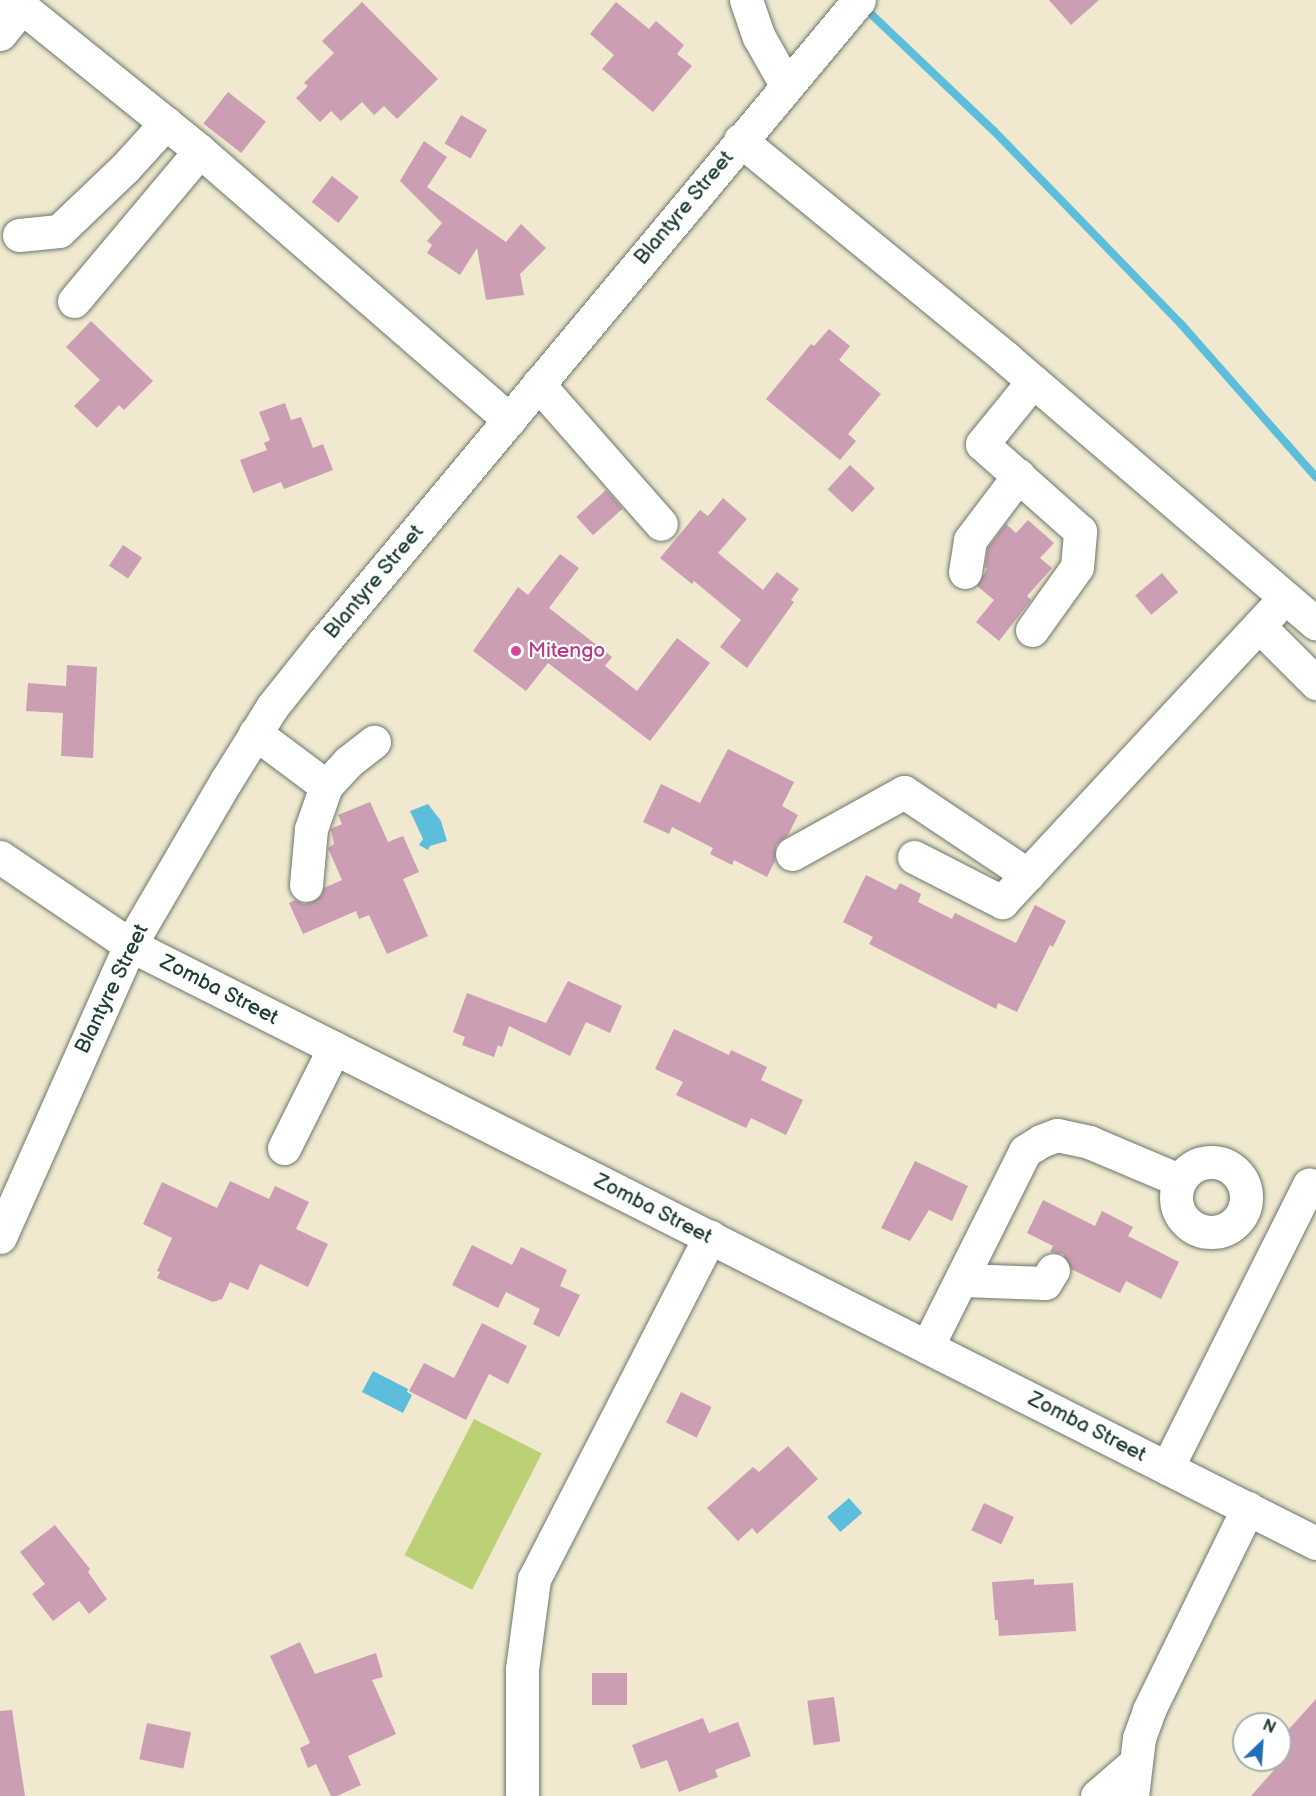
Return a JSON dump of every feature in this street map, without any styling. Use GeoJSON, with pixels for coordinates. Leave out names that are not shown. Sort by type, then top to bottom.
{"type":"FeatureCollection","features":[{"type":"Feature","properties":{"kind":"street"},"geometry":{"type":"LineString","coordinates":[[746,0],[759,37],[786,86]]}},
{"type":"Feature","properties":{"kind":"street","name":"Blantyre Street"},"geometry":{"type":"LineString","coordinates":[[0,1237],[130,945],[255,733],[300,670],[859,0]]}},
{"type":"Feature","properties":{"kind":"street"},"geometry":{"type":"LineString","coordinates":[[0,34],[18,4],[200,151],[509,420]]}},
{"type":"Feature","properties":{"kind":"street"},"geometry":{"type":"LineString","coordinates":[[19,235],[58,231],[125,168],[166,123]]}},
{"type":"Feature","properties":{"kind":"street"},"geometry":{"type":"LineString","coordinates":[[740,140],[1033,381],[1284,599],[1316,624]]}},
{"type":"Feature","properties":{"kind":"street"},"geometry":{"type":"LineString","coordinates":[[74,301],[200,151]]}},
{"type":"Feature","properties":{"kind":"street"},"geometry":{"type":"LineString","coordinates":[[1032,630],[1077,567],[1080,531],[982,444],[1033,381]]}},
{"type":"Feature","properties":{"kind":"street"},"geometry":{"type":"LineString","coordinates":[[538,384],[661,524]]}},
{"type":"Feature","properties":{"kind":"street"},"geometry":{"type":"LineString","coordinates":[[965,572],[970,540],[1019,475]]}},
{"type":"Feature","properties":{"kind":"street"},"geometry":{"type":"LineString","coordinates":[[914,857],[1002,902],[1284,599]]}},
{"type":"Feature","properties":{"kind":"street"},"geometry":{"type":"LineString","coordinates":[[1259,626],[1316,683]]}},
{"type":"Feature","properties":{"kind":"street"},"geometry":{"type":"LineString","coordinates":[[255,733],[326,786]]}},
{"type":"Feature","properties":{"kind":"street"},"geometry":{"type":"LineString","coordinates":[[306,885],[311,830],[326,786],[348,762],[374,742]]}},
{"type":"Feature","properties":{"kind":"street"},"geometry":{"type":"LineString","coordinates":[[792,854],[904,792],[1032,871]]}},
{"type":"Feature","properties":{"kind":"street","name":"Zomba Street"},"geometry":{"type":"LineString","coordinates":[[0,857],[130,945],[1316,1543]]}},
{"type":"Feature","properties":{"kind":"street"},"geometry":{"type":"LineString","coordinates":[[284,1148],[334,1048]]}},
{"type":"Feature","properties":{"kind":"street"},"geometry":{"type":"LineString","coordinates":[[927,1347],[1025,1151],[1057,1135],[1089,1142],[1179,1180]]}},
{"type":"Feature","properties":{"kind":"street"},"geometry":{"type":"LineString","coordinates":[[1167,1468],[1309,1185]]}},
{"type":"Feature","properties":{"kind":"street"},"geometry":{"type":"LineString","coordinates":[[522,1796],[522,1669],[534,1579],[710,1237]]}},
{"type":"Feature","properties":{"kind":"street"},"geometry":{"type":"LineString","coordinates":[[962,1280],[1046,1283],[1053,1270]]}},
{"type":"Feature","properties":{"kind":"street"},"geometry":{"type":"LineString","coordinates":[[1132,1796],[1134,1764],[1139,1738],[1149,1710],[1248,1508]]}},
{"type":"Feature","properties":{"kind":"street"},"geometry":{"type":"LineString","coordinates":[[1097,1796],[1134,1764]]}},
{"type":"Feature","properties":{"kind":"green space"},"geometry":{"type":"Polygon","coordinates":[[[474,1419],[542,1454],[472,1590],[405,1555],[474,1419]]]}},
{"type":"Feature","properties":{"kind":"water"},"geometry":{"type":"Polygon","coordinates":[[[428,804],[441,821],[447,841],[430,846],[428,850],[419,845],[423,839],[410,811],[428,804]]]}},
{"type":"Feature","properties":{"kind":"water"},"geometry":{"type":"Polygon","coordinates":[[[373,1371],[408,1389],[407,1392],[412,1395],[403,1413],[362,1392],[373,1371]]]}},
{"type":"Feature","properties":{"kind":"water"},"geometry":{"type":"Polygon","coordinates":[[[849,1498],[862,1513],[840,1532],[827,1517],[849,1498]]]}},
{"type":"Feature","properties":{"kind":"building"},"geometry":{"type":"Polygon","coordinates":[[[1049,0],[1099,0],[1071,25],[1049,0]]]}},
{"type":"Feature","properties":{"kind":"building"},"geometry":{"type":"Polygon","coordinates":[[[362,2],[438,79],[397,119],[384,106],[374,115],[362,102],[341,121],[331,111],[320,122],[296,98],[308,86],[304,83],[334,53],[322,41],[362,2]]]}},
{"type":"Feature","properties":{"kind":"building"},"geometry":{"type":"Polygon","coordinates":[[[616,2],[649,29],[656,21],[684,45],[677,54],[692,66],[653,112],[602,69],[614,55],[590,34],[616,2]]]}},
{"type":"Feature","properties":{"kind":"building"},"geometry":{"type":"Polygon","coordinates":[[[228,92],[266,122],[241,153],[203,124],[228,92]]]}},
{"type":"Feature","properties":{"kind":"building"},"geometry":{"type":"Polygon","coordinates":[[[461,115],[487,130],[470,159],[444,144],[461,115]]]}},
{"type":"Feature","properties":{"kind":"building"},"geometry":{"type":"Polygon","coordinates":[[[424,141],[447,157],[427,187],[506,242],[521,224],[546,248],[520,274],[524,295],[486,300],[477,248],[460,275],[427,253],[432,245],[427,241],[442,223],[400,181],[424,141]]]}},
{"type":"Feature","properties":{"kind":"building"},"geometry":{"type":"Polygon","coordinates":[[[332,176],[359,197],[338,223],[312,202],[332,176]]]}},
{"type":"Feature","properties":{"kind":"building"},"geometry":{"type":"Polygon","coordinates":[[[91,321],[153,381],[124,410],[119,405],[97,428],[74,406],[100,380],[66,347],[91,321]]]}},
{"type":"Feature","properties":{"kind":"building"},"geometry":{"type":"Polygon","coordinates":[[[829,329],[850,346],[839,360],[881,394],[848,434],[856,441],[840,460],[766,399],[811,344],[814,346],[829,329]]]}},
{"type":"Feature","properties":{"kind":"building"},"geometry":{"type":"Polygon","coordinates":[[[285,403],[291,420],[301,417],[313,448],[323,444],[333,470],[284,489],[281,482],[253,493],[240,460],[267,450],[264,443],[270,440],[259,412],[285,403]]]}},
{"type":"Feature","properties":{"kind":"building"},"geometry":{"type":"Polygon","coordinates":[[[850,465],[875,488],[852,512],[827,489],[850,465]]]}},
{"type":"Feature","properties":{"kind":"building"},"geometry":{"type":"Polygon","coordinates":[[[606,490],[623,509],[593,535],[576,517],[606,490]]]}},
{"type":"Feature","properties":{"kind":"building"},"geometry":{"type":"Polygon","coordinates":[[[723,498],[747,519],[718,553],[763,590],[777,572],[799,589],[791,600],[794,602],[747,668],[720,647],[741,620],[694,581],[692,584],[660,558],[700,510],[708,516],[723,498]]]}},
{"type":"Feature","properties":{"kind":"building"},"geometry":{"type":"Polygon","coordinates":[[[1028,520],[1054,543],[1040,558],[1052,568],[1027,596],[1031,600],[999,641],[976,622],[994,600],[977,586],[987,569],[985,567],[988,548],[1006,524],[1016,533],[1028,520]]]}},
{"type":"Feature","properties":{"kind":"building"},"geometry":{"type":"Polygon","coordinates":[[[123,545],[142,558],[128,579],[109,566],[123,545]]]}},
{"type":"Feature","properties":{"kind":"building"},"geometry":{"type":"Polygon","coordinates":[[[560,554],[579,568],[549,608],[612,657],[605,666],[637,691],[677,638],[710,663],[650,741],[548,663],[526,691],[473,651],[518,587],[528,595],[560,554]]]}},
{"type":"Feature","properties":{"kind":"building"},"geometry":{"type":"Polygon","coordinates":[[[1162,573],[1178,592],[1151,615],[1135,595],[1162,573]]]}},
{"type":"Feature","properties":{"kind":"building"},"geometry":{"type":"Polygon","coordinates":[[[67,665],[97,667],[93,758],[61,756],[63,713],[26,711],[28,683],[66,686],[67,665]]]}},
{"type":"Feature","properties":{"kind":"building"},"geometry":{"type":"Polygon","coordinates":[[[728,749],[794,782],[782,806],[798,815],[788,835],[776,845],[775,861],[767,877],[734,860],[732,865],[710,854],[713,848],[672,827],[669,834],[643,822],[661,784],[700,803],[728,749]]]}},
{"type":"Feature","properties":{"kind":"building"},"geometry":{"type":"Polygon","coordinates":[[[370,802],[388,842],[403,836],[419,872],[403,879],[428,936],[387,954],[369,915],[359,919],[356,911],[303,934],[289,903],[295,900],[304,904],[313,902],[321,896],[324,888],[342,880],[328,848],[334,844],[331,829],[342,824],[338,815],[370,802]]]}},
{"type":"Feature","properties":{"kind":"building"},"geometry":{"type":"Polygon","coordinates":[[[866,875],[896,890],[900,883],[921,894],[918,902],[952,919],[955,913],[1016,943],[1035,905],[1066,921],[1053,947],[1050,945],[1017,1012],[998,1003],[996,1009],[869,944],[873,937],[843,922],[866,875]]]}},
{"type":"Feature","properties":{"kind":"building"},"geometry":{"type":"Polygon","coordinates":[[[568,981],[622,1006],[610,1033],[586,1022],[570,1056],[509,1026],[502,1047],[498,1045],[494,1057],[462,1045],[465,1037],[453,1032],[467,993],[546,1023],[568,981]]]}},
{"type":"Feature","properties":{"kind":"building"},"geometry":{"type":"Polygon","coordinates":[[[674,1029],[729,1055],[731,1050],[767,1067],[761,1080],[803,1100],[786,1135],[751,1118],[746,1128],[676,1095],[683,1082],[655,1069],[674,1029]]]}},
{"type":"Feature","properties":{"kind":"building"},"geometry":{"type":"Polygon","coordinates":[[[915,1161],[968,1186],[952,1221],[929,1210],[910,1241],[881,1228],[915,1161]]]}},
{"type":"Feature","properties":{"kind":"building"},"geometry":{"type":"Polygon","coordinates":[[[230,1181],[269,1199],[275,1186],[309,1202],[296,1229],[328,1244],[308,1287],[260,1264],[248,1290],[230,1282],[222,1299],[213,1302],[157,1278],[160,1272],[157,1271],[172,1238],[143,1224],[162,1182],[217,1208],[230,1181]]]}},
{"type":"Feature","properties":{"kind":"building"},"geometry":{"type":"Polygon","coordinates":[[[1043,1200],[1095,1226],[1102,1211],[1133,1227],[1128,1236],[1179,1262],[1161,1299],[1126,1281],[1120,1293],[1071,1269],[1063,1254],[1050,1252],[1053,1246],[1027,1233],[1043,1200]]]}},
{"type":"Feature","properties":{"kind":"building"},"geometry":{"type":"Polygon","coordinates":[[[472,1245],[512,1265],[521,1247],[567,1270],[560,1286],[580,1295],[559,1337],[533,1324],[540,1309],[506,1292],[498,1308],[452,1285],[472,1245]]]}},
{"type":"Feature","properties":{"kind":"building"},"geometry":{"type":"Polygon","coordinates":[[[482,1323],[527,1346],[508,1384],[489,1374],[466,1420],[409,1391],[424,1363],[454,1378],[482,1323]]]}},
{"type":"Feature","properties":{"kind":"building"},"geometry":{"type":"Polygon","coordinates":[[[681,1392],[712,1407],[697,1437],[666,1423],[681,1392]]]}},
{"type":"Feature","properties":{"kind":"building"},"geometry":{"type":"Polygon","coordinates":[[[788,1446],[818,1479],[757,1534],[752,1528],[738,1541],[707,1508],[753,1467],[759,1472],[788,1446]]]}},
{"type":"Feature","properties":{"kind":"building"},"geometry":{"type":"Polygon","coordinates":[[[984,1503],[1014,1517],[1001,1544],[971,1530],[984,1503]]]}},
{"type":"Feature","properties":{"kind":"building"},"geometry":{"type":"Polygon","coordinates":[[[55,1525],[90,1569],[88,1572],[107,1599],[89,1614],[79,1601],[53,1621],[32,1594],[45,1584],[20,1552],[55,1525]]]}},
{"type":"Feature","properties":{"kind":"building"},"geometry":{"type":"Polygon","coordinates":[[[1034,1579],[1034,1585],[1073,1583],[1076,1631],[999,1636],[998,1620],[995,1620],[992,1582],[1034,1579]]]}},
{"type":"Feature","properties":{"kind":"building"},"geometry":{"type":"Polygon","coordinates":[[[300,1642],[315,1674],[376,1653],[383,1677],[372,1680],[396,1734],[348,1756],[361,1785],[337,1796],[331,1796],[316,1764],[308,1768],[300,1748],[310,1743],[270,1656],[300,1642]]]}},
{"type":"Feature","properties":{"kind":"building"},"geometry":{"type":"Polygon","coordinates":[[[592,1673],[627,1673],[627,1705],[592,1705],[592,1673]]]}},
{"type":"Feature","properties":{"kind":"building"},"geometry":{"type":"Polygon","coordinates":[[[834,1697],[840,1742],[814,1745],[807,1701],[834,1697]]]}},
{"type":"Feature","properties":{"kind":"building"},"geometry":{"type":"Polygon","coordinates":[[[1316,1699],[1316,1796],[1251,1796],[1272,1772],[1292,1772],[1292,1726],[1316,1699]]]}},
{"type":"Feature","properties":{"kind":"building"},"geometry":{"type":"Polygon","coordinates":[[[12,1710],[25,1796],[0,1796],[0,1711],[12,1710]]]}},
{"type":"Feature","properties":{"kind":"building"},"geometry":{"type":"Polygon","coordinates":[[[703,1718],[709,1733],[738,1722],[751,1756],[715,1770],[718,1777],[679,1792],[667,1760],[641,1769],[632,1745],[703,1718]]]}},
{"type":"Feature","properties":{"kind":"building"},"geometry":{"type":"Polygon","coordinates":[[[147,1723],[191,1732],[183,1769],[139,1759],[147,1723]]]}},
{"type":"Feature","properties":{"kind":"waterway"},"geometry":{"type":"LineString","coordinates":[[871,14],[994,131],[1181,324],[1316,477]]}},
{"type":"Feature","properties":{"kind":"place","name":"Mitengo"},"geometry":{"type":"Point","coordinates":[516,651]}}]}
